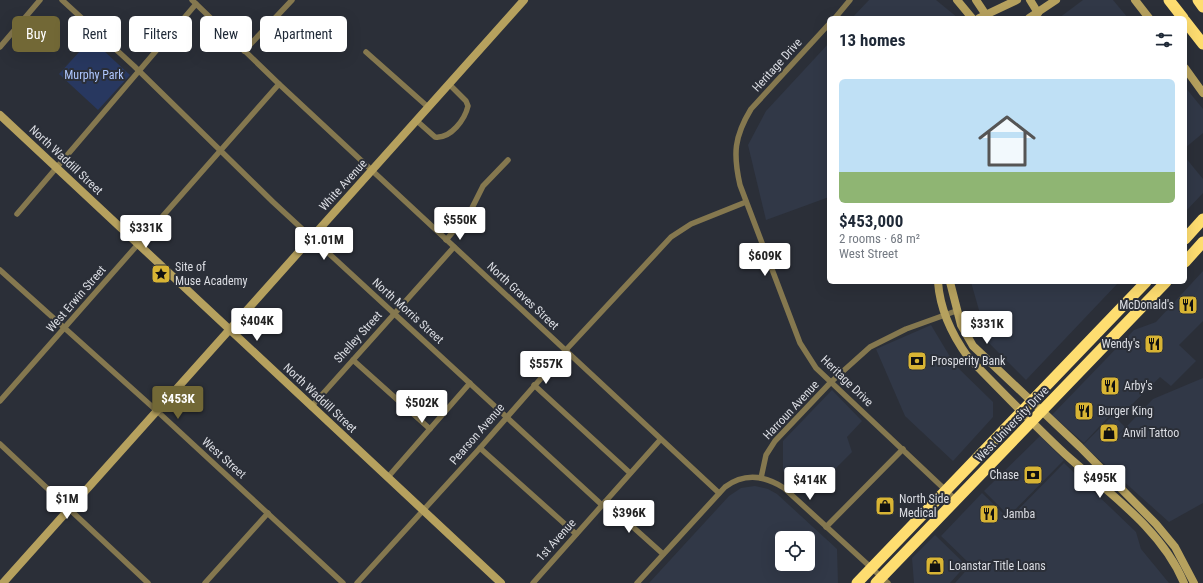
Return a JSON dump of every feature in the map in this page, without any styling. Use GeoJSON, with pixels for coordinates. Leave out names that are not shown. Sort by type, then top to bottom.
{"type":"FeatureCollection","features":[{"type":"Feature","properties":{"kind":"highway"},"geometry":{"type":"LineString","coordinates":[[1169,0],[1181,16]]}},
{"type":"Feature","properties":{"kind":"highway"},"geometry":{"type":"LineString","coordinates":[[1198,0],[1203,7]]}},
{"type":"Feature","properties":{"kind":"highway"},"geometry":{"type":"LineString","coordinates":[[1187,24],[1203,44]]}},
{"type":"Feature","properties":{"kind":"highway"},"geometry":{"type":"LineString","coordinates":[[1187,237],[1203,219]]}},
{"type":"Feature","properties":{"kind":"highway"},"geometry":{"type":"LineString","coordinates":[[1187,260],[1203,242]]}},
{"type":"Feature","properties":{"kind":"highway","name":"West University Drive"},"geometry":{"type":"LineString","coordinates":[[857,583],[1144,284]]}},
{"type":"Feature","properties":{"kind":"highway","name":"West University Drive"},"geometry":{"type":"LineString","coordinates":[[882,581],[956,500],[1164,284]]}},
{"type":"Feature","properties":{"kind":"street"},"geometry":{"type":"LineString","coordinates":[[0,47],[40,0]]}},
{"type":"Feature","properties":{"kind":"street","name":"North Morris Street"},"geometry":{"type":"LineString","coordinates":[[62,0],[312,238],[506,417],[663,554]]}},
{"type":"Feature","properties":{"kind":"street"},"geometry":{"type":"LineString","coordinates":[[252,42],[292,0]]}},
{"type":"Feature","properties":{"kind":"street","name":"White Avenue"},"geometry":{"type":"LineString","coordinates":[[3,583],[524,0]]}},
{"type":"Feature","properties":{"kind":"street"},"geometry":{"type":"LineString","coordinates":[[836,16],[850,0]]}},
{"type":"Feature","properties":{"kind":"street"},"geometry":{"type":"LineString","coordinates":[[957,0],[970,16]]}},
{"type":"Feature","properties":{"kind":"street"},"geometry":{"type":"LineString","coordinates":[[976,0],[984,16]]}},
{"type":"Feature","properties":{"kind":"street"},"geometry":{"type":"LineString","coordinates":[[987,16],[1017,0]]}},
{"type":"Feature","properties":{"kind":"street"},"geometry":{"type":"LineString","coordinates":[[1030,0],[1038,13]]}},
{"type":"Feature","properties":{"kind":"street"},"geometry":{"type":"LineString","coordinates":[[1033,16],[1056,0]]}},
{"type":"Feature","properties":{"kind":"street"},"geometry":{"type":"LineString","coordinates":[[1135,0],[1147,16]]}},
{"type":"Feature","properties":{"kind":"street"},"geometry":{"type":"LineString","coordinates":[[18,214],[139,72],[194,2]]}},
{"type":"Feature","properties":{"kind":"street","name":"North Graves Street"},"geometry":{"type":"LineString","coordinates":[[194,2],[208,16]]}},
{"type":"Feature","properties":{"kind":"street","name":"Heritage Drive"},"geometry":{"type":"LineString","coordinates":[[827,26],[752,109],[741,127],[737,138],[735,159],[740,185],[800,343],[812,363],[956,500]]}},
{"type":"Feature","properties":{"kind":"street","name":"North Graves Street"},"geometry":{"type":"LineString","coordinates":[[245,52],[660,440],[719,493]]}},
{"type":"Feature","properties":{"kind":"street"},"geometry":{"type":"LineString","coordinates":[[366,52],[428,108]]}},
{"type":"Feature","properties":{"kind":"street"},"geometry":{"type":"LineString","coordinates":[[1187,71],[1203,93]]}},
{"type":"Feature","properties":{"kind":"street","name":"West Erwin Street"},"geometry":{"type":"LineString","coordinates":[[0,401],[279,84]]}},
{"type":"Feature","properties":{"kind":"street"},"geometry":{"type":"LineString","coordinates":[[417,121],[435,137],[445,136],[454,130],[461,121],[468,106],[466,101],[449,84]]}},
{"type":"Feature","properties":{"kind":"street","name":"North Waddill Street"},"geometry":{"type":"LineString","coordinates":[[0,115],[501,583]]}},
{"type":"Feature","properties":{"kind":"street"},"geometry":{"type":"LineString","coordinates":[[446,240],[470,212],[483,186],[508,160]]}},
{"type":"Feature","properties":{"kind":"street","name":"Pearson Avenue"},"geometry":{"type":"LineString","coordinates":[[357,583],[424,511],[534,385],[677,232],[691,224],[746,202]]}},
{"type":"Feature","properties":{"kind":"street","name":"Shelley Street"},"geometry":{"type":"LineString","coordinates":[[311,407],[454,247]]}},
{"type":"Feature","properties":{"kind":"street","name":"West Street"},"geometry":{"type":"LineString","coordinates":[[0,270],[157,411],[343,583]]}},
{"type":"Feature","properties":{"kind":"street"},"geometry":{"type":"LineString","coordinates":[[938,284],[945,315],[960,346],[968,357],[1058,447],[1148,530],[1171,558],[1184,583]]}},
{"type":"Feature","properties":{"kind":"street"},"geometry":{"type":"LineString","coordinates":[[950,284],[956,311],[961,325],[973,346],[1098,465],[1156,524],[1175,547],[1194,583]]}},
{"type":"Feature","properties":{"kind":"street","name":"Harroun Avenue"},"geometry":{"type":"LineString","coordinates":[[761,478],[770,448],[831,382],[870,348],[906,329],[956,311]]}},
{"type":"Feature","properties":{"kind":"street"},"geometry":{"type":"LineString","coordinates":[[353,360],[430,429]]}},
{"type":"Feature","properties":{"kind":"street"},"geometry":{"type":"LineString","coordinates":[[388,477],[470,383]]}},
{"type":"Feature","properties":{"kind":"street"},"geometry":{"type":"LineString","coordinates":[[534,385],[630,473]]}},
{"type":"Feature","properties":{"kind":"street","name":"1st Avenue"},"geometry":{"type":"LineString","coordinates":[[533,583],[660,440]]}},
{"type":"Feature","properties":{"kind":"street"},"geometry":{"type":"LineString","coordinates":[[0,444],[148,583]]}},
{"type":"Feature","properties":{"kind":"street"},"geometry":{"type":"LineString","coordinates":[[1058,447],[1073,454],[1088,468],[1093,469],[1098,465]]}},
{"type":"Feature","properties":{"kind":"street"},"geometry":{"type":"LineString","coordinates":[[480,448],[576,534]]}},
{"type":"Feature","properties":{"kind":"street"},"geometry":{"type":"LineString","coordinates":[[826,527],[903,449]]}},
{"type":"Feature","properties":{"kind":"street"},"geometry":{"type":"LineString","coordinates":[[637,583],[719,493],[730,483],[741,478],[761,478],[784,488],[871,568],[882,581]]}},
{"type":"Feature","properties":{"kind":"street"},"geometry":{"type":"LineString","coordinates":[[205,583],[268,513]]}},
{"type":"Feature","properties":{"kind":"street"},"geometry":{"type":"LineString","coordinates":[[1148,530],[1156,524]]}},
{"type":"Feature","properties":{"kind":"street"},"geometry":{"type":"LineString","coordinates":[[0,580],[3,583]]}},
{"type":"Feature","properties":{"kind":"shaded area"},"geometry":{"type":"Polygon","coordinates":[[[869,0],[936,0],[956,16],[854,16],[869,0]]]}},
{"type":"Feature","properties":{"kind":"shaded area"},"geometry":{"type":"Polygon","coordinates":[[[1083,0],[1113,0],[1126,16],[1062,16],[1083,0]]]}},
{"type":"Feature","properties":{"kind":"shaded area"},"geometry":{"type":"Polygon","coordinates":[[[827,45],[827,198],[766,220],[748,145],[766,111],[827,45]]]}},
{"type":"Feature","properties":{"kind":"shaded area"},"geometry":{"type":"Polygon","coordinates":[[[1187,89],[1203,109],[1203,133],[1187,146],[1187,89]]]}},
{"type":"Feature","properties":{"kind":"shaded area"},"geometry":{"type":"Polygon","coordinates":[[[1187,159],[1203,179],[1203,193],[1187,210],[1187,159]]]}},
{"type":"Feature","properties":{"kind":"shaded area"},"geometry":{"type":"Polygon","coordinates":[[[1203,271],[1203,321],[1179,345],[1196,361],[1171,386],[1160,377],[1119,417],[1112,413],[1084,443],[1052,415],[1134,330],[1156,322],[1203,271]]]}},
{"type":"Feature","properties":{"kind":"shaded area"},"geometry":{"type":"Polygon","coordinates":[[[972,284],[1117,284],[1026,380],[988,342],[972,284]]]}},
{"type":"Feature","properties":{"kind":"shaded area"},"geometry":{"type":"Polygon","coordinates":[[[931,325],[955,365],[993,402],[993,417],[953,461],[905,416],[876,349],[931,325]]]}},
{"type":"Feature","properties":{"kind":"shaded area"},"geometry":{"type":"Polygon","coordinates":[[[1203,378],[1203,503],[1169,522],[1083,445],[1113,415],[1125,427],[1106,448],[1153,399],[1203,378]]]}},
{"type":"Feature","properties":{"kind":"shaded area"},"geometry":{"type":"Polygon","coordinates":[[[832,390],[862,421],[847,437],[852,452],[807,497],[783,471],[783,441],[832,390]]]}},
{"type":"Feature","properties":{"kind":"shaded area"},"geometry":{"type":"Polygon","coordinates":[[[1040,436],[1064,460],[1009,516],[984,491],[1040,436]]]}},
{"type":"Feature","properties":{"kind":"shaded area"},"geometry":{"type":"Polygon","coordinates":[[[1064,463],[1136,532],[1141,549],[1169,583],[955,583],[971,565],[941,536],[982,493],[1009,519],[1064,463]]]}},
{"type":"Feature","properties":{"kind":"shaded area"},"geometry":{"type":"Polygon","coordinates":[[[755,486],[768,489],[777,494],[837,549],[838,583],[649,583],[729,496],[741,488],[755,486]]]}},
{"type":"Feature","properties":{"kind":"shaded area"},"geometry":{"type":"Polygon","coordinates":[[[935,535],[966,565],[950,583],[914,583],[912,558],[935,535]]]}},
{"type":"Feature","properties":{"kind":"green space","name":"Murphy Park"},"geometry":{"type":"Polygon","coordinates":[[[79,52],[105,52],[130,75],[98,110],[59,74],[79,52]]]}},
{"type":"Feature","properties":{"kind":"place","name":"Site of Muse Academy"},"geometry":{"type":"Point","coordinates":[161,274]}},
{"type":"Feature","properties":{"kind":"place","name":"McDonald's"},"geometry":{"type":"Point","coordinates":[1188,305]}},
{"type":"Feature","properties":{"kind":"place","name":"Wendy's"},"geometry":{"type":"Point","coordinates":[1154,344]}},
{"type":"Feature","properties":{"kind":"place","name":"Prosperity Bank"},"geometry":{"type":"Point","coordinates":[917,361]}},
{"type":"Feature","properties":{"kind":"place","name":"Arby's"},"geometry":{"type":"Point","coordinates":[1110,386]}},
{"type":"Feature","properties":{"kind":"place","name":"Burger King"},"geometry":{"type":"Point","coordinates":[1084,411]}},
{"type":"Feature","properties":{"kind":"place","name":"Anvil Tattoo"},"geometry":{"type":"Point","coordinates":[1109,433]}},
{"type":"Feature","properties":{"kind":"place","name":"Chase"},"geometry":{"type":"Point","coordinates":[1033,475]}},
{"type":"Feature","properties":{"kind":"place","name":"North Side Medical"},"geometry":{"type":"Point","coordinates":[885,506]}},
{"type":"Feature","properties":{"kind":"place","name":"Jamba"},"geometry":{"type":"Point","coordinates":[989,514]}},
{"type":"Feature","properties":{"kind":"place","name":"Loanstar Title Loans"},"geometry":{"type":"Point","coordinates":[935,566]}}]}
